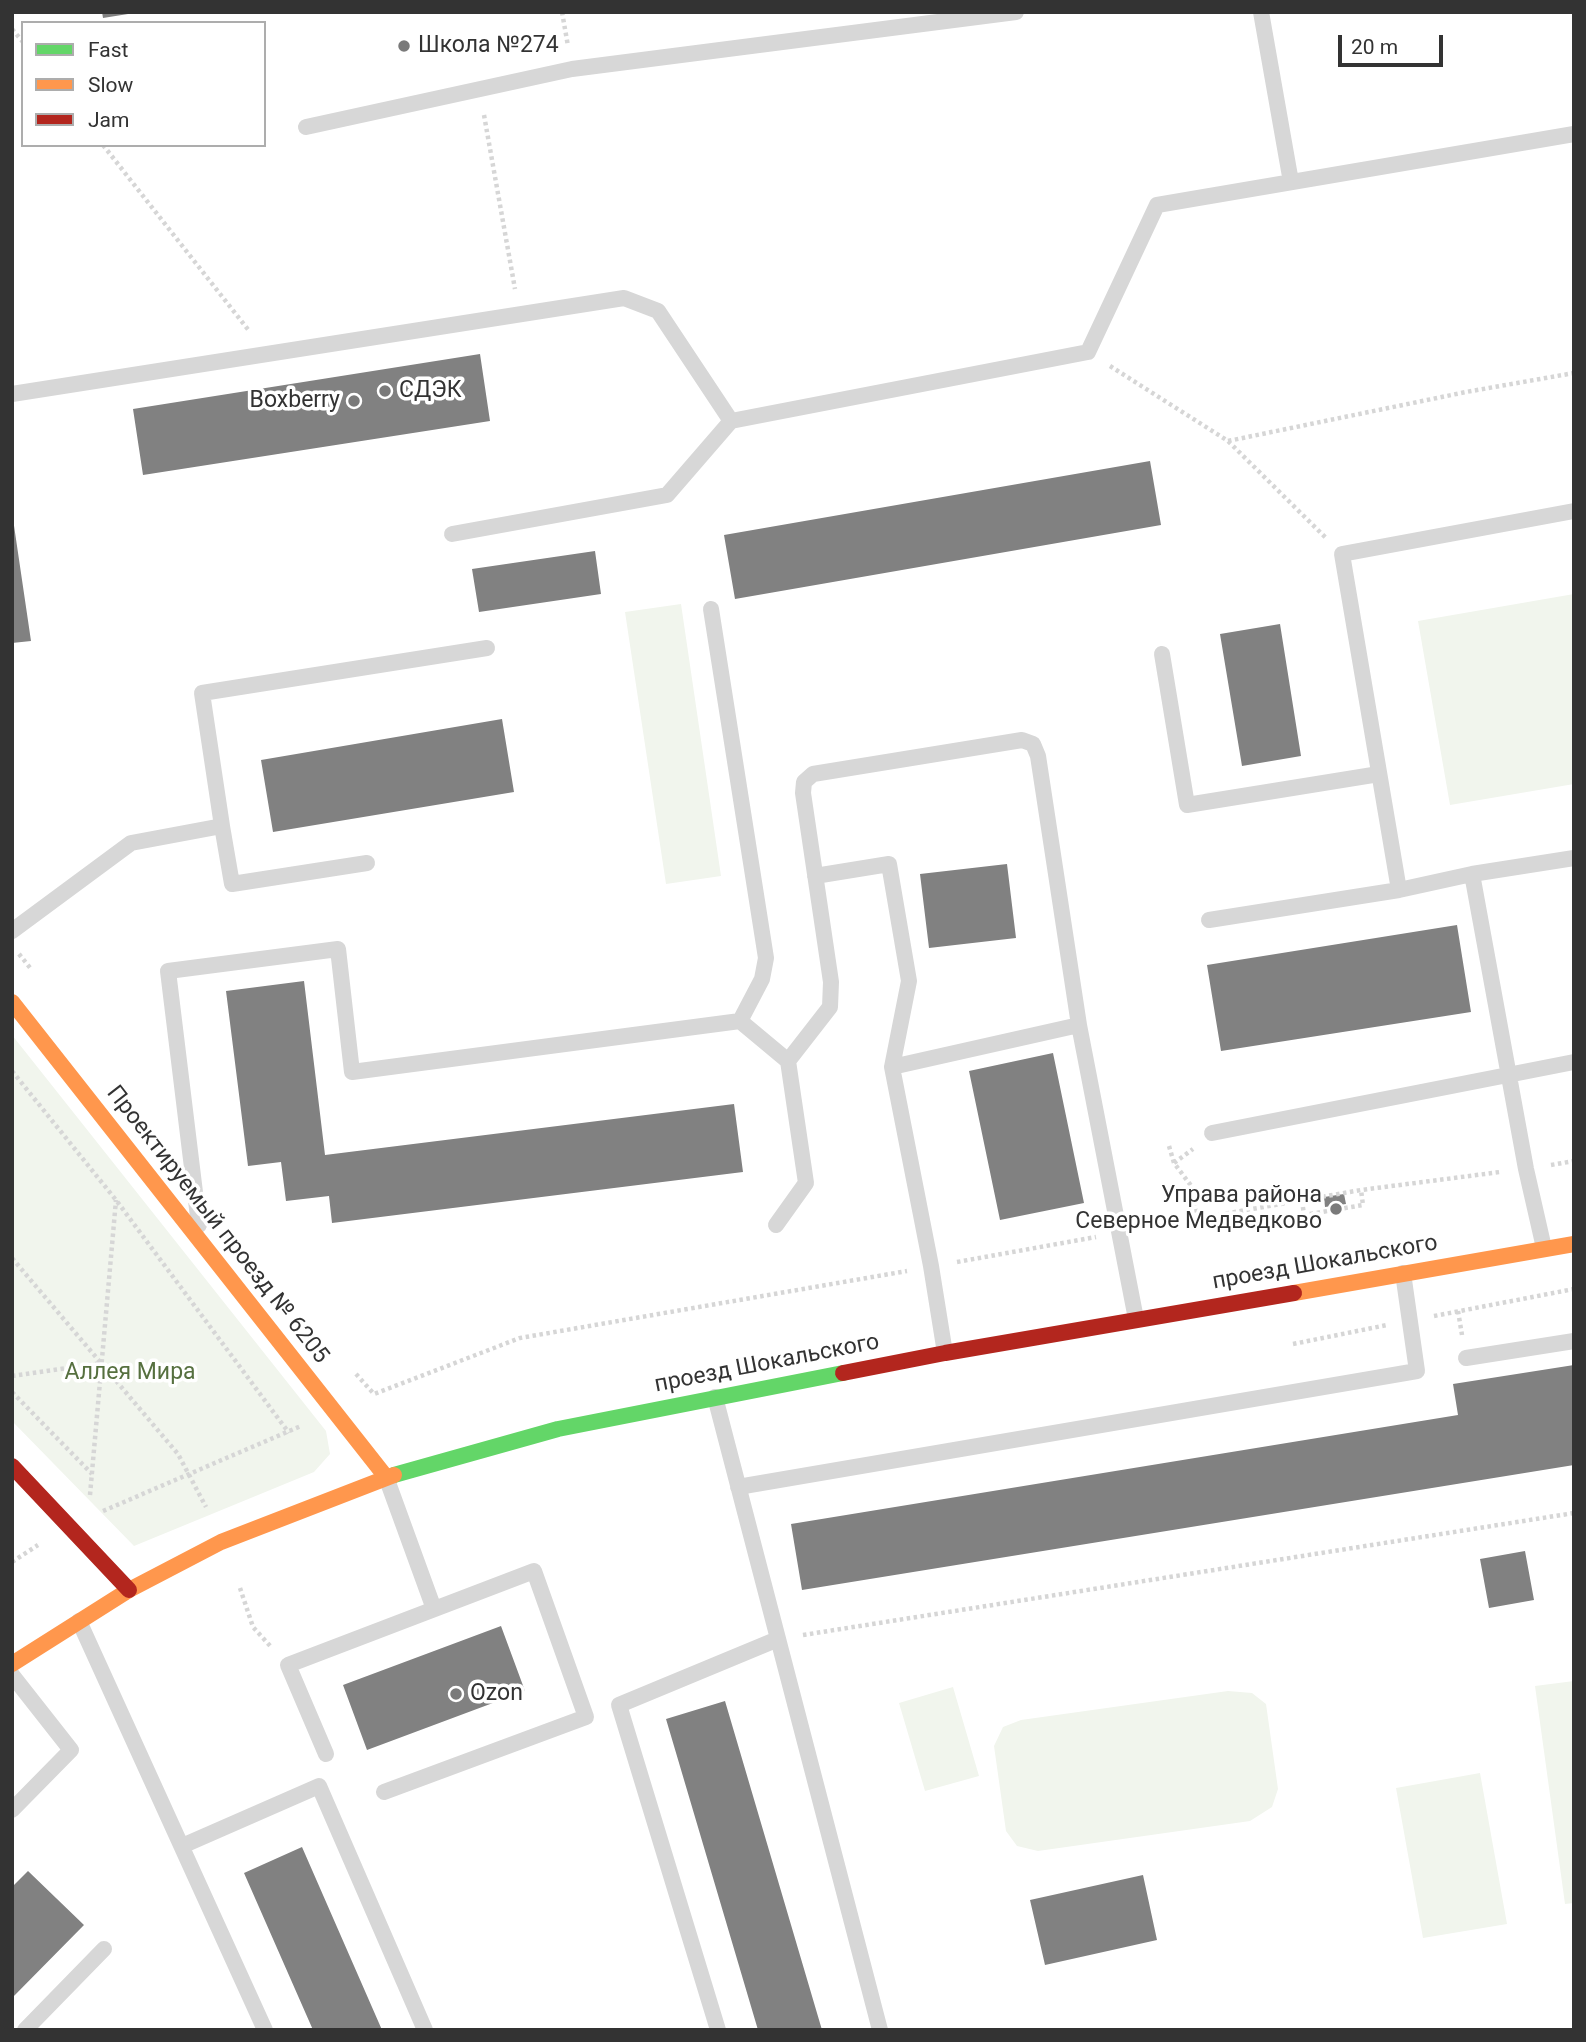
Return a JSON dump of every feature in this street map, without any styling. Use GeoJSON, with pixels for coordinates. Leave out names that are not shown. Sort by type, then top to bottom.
{"type":"FeatureCollection","features":[{"type":"Feature","properties":{"kind":"street","name":"Проектируемый проезд № 6205"},"geometry":{"type":"LineString","coordinates":[[12,1002],[386,1476]]}},
{"type":"Feature","properties":{"kind":"street","name":"проезд Шокальского"},"geometry":{"type":"LineString","coordinates":[[12,1664],[128,1590],[221,1542],[386,1476],[558,1429],[1136,1318],[1574,1244]]}},
{"type":"Feature","properties":{"kind":"street"},"geometry":{"type":"LineString","coordinates":[[12,1466],[128,1590]]}},
{"type":"Feature","properties":{"kind":"lane"},"geometry":{"type":"LineString","coordinates":[[306,127],[572,69],[1016,12]]}},
{"type":"Feature","properties":{"kind":"lane"},"geometry":{"type":"LineString","coordinates":[[1261,12],[1291,182]]}},
{"type":"Feature","properties":{"kind":"lane"},"geometry":{"type":"LineString","coordinates":[[452,534],[667,495],[731,421],[1088,352],[1157,205],[1574,134]]}},
{"type":"Feature","properties":{"kind":"lane"},"geometry":{"type":"LineString","coordinates":[[12,394],[624,298],[657,311],[731,421]]}},
{"type":"Feature","properties":{"kind":"lane"},"geometry":{"type":"LineString","coordinates":[[1399,890],[1342,554],[1574,512]]}},
{"type":"Feature","properties":{"kind":"lane"},"geometry":{"type":"LineString","coordinates":[[711,609],[766,958],[762,979],[740,1021]]}},
{"type":"Feature","properties":{"kind":"lane"},"geometry":{"type":"LineString","coordinates":[[367,863],[232,884],[202,693],[487,648]]}},
{"type":"Feature","properties":{"kind":"lane"},"geometry":{"type":"LineString","coordinates":[[1163,654],[1187,805],[1379,774]]}},
{"type":"Feature","properties":{"kind":"lane"},"geometry":{"type":"LineString","coordinates":[[788,1061],[830,1007],[831,982],[803,793],[804,782],[813,775],[1022,740],[1033,744],[1038,756],[1079,1025],[1136,1318]]}},
{"type":"Feature","properties":{"kind":"lane"},"geometry":{"type":"LineString","coordinates":[[12,931],[131,843],[222,826]]}},
{"type":"Feature","properties":{"kind":"lane"},"geometry":{"type":"LineString","coordinates":[[1209,920],[1399,890],[1472,874],[1574,858]]}},
{"type":"Feature","properties":{"kind":"lane"},"geometry":{"type":"LineString","coordinates":[[815,876],[889,864],[908,981],[892,1067],[945,1353]]}},
{"type":"Feature","properties":{"kind":"lane"},"geometry":{"type":"LineString","coordinates":[[1472,874],[1526,1169],[1544,1248]]}},
{"type":"Feature","properties":{"kind":"lane"},"geometry":{"type":"LineString","coordinates":[[201,1241],[168,971],[338,949],[352,1072],[740,1021],[788,1061],[806,1183],[776,1225]]}},
{"type":"Feature","properties":{"kind":"lane"},"geometry":{"type":"LineString","coordinates":[[892,1067],[1079,1025]]}},
{"type":"Feature","properties":{"kind":"lane"},"geometry":{"type":"LineString","coordinates":[[1212,1133],[1574,1062]]}},
{"type":"Feature","properties":{"kind":"lane"},"geometry":{"type":"LineString","coordinates":[[738,1487],[1417,1371],[1402,1273]]}},
{"type":"Feature","properties":{"kind":"lane"},"geometry":{"type":"LineString","coordinates":[[1466,1359],[1574,1341]]}},
{"type":"Feature","properties":{"kind":"lane"},"geometry":{"type":"LineString","coordinates":[[715,1397],[880,2030]]}},
{"type":"Feature","properties":{"kind":"lane"},"geometry":{"type":"LineString","coordinates":[[386,1476],[434,1609]]}},
{"type":"Feature","properties":{"kind":"lane"},"geometry":{"type":"LineString","coordinates":[[326,1754],[288,1665],[534,1571],[586,1717],[384,1792]]}},
{"type":"Feature","properties":{"kind":"lane"},"geometry":{"type":"LineString","coordinates":[[79,1620],[265,2030]]}},
{"type":"Feature","properties":{"kind":"lane"},"geometry":{"type":"LineString","coordinates":[[718,2030],[619,1705],[778,1639]]}},
{"type":"Feature","properties":{"kind":"lane"},"geometry":{"type":"LineString","coordinates":[[12,1675],[71,1750],[12,1810]]}},
{"type":"Feature","properties":{"kind":"lane"},"geometry":{"type":"LineString","coordinates":[[182,1846],[319,1786],[425,2030]]}},
{"type":"Feature","properties":{"kind":"lane"},"geometry":{"type":"LineString","coordinates":[[25,2030],[104,1949]]}},
{"type":"Feature","properties":{"kind":"path"},"geometry":{"type":"LineString","coordinates":[[482,104],[520,314]]}},
{"type":"Feature","properties":{"kind":"path"},"geometry":{"type":"LineString","coordinates":[[105,147],[267,354]]}},
{"type":"Feature","properties":{"kind":"path"},"geometry":{"type":"LineString","coordinates":[[1088,352],[1228,441],[1342,554]]}},
{"type":"Feature","properties":{"kind":"path"},"geometry":{"type":"LineString","coordinates":[[1228,441],[1466,392],[1574,373]]}},
{"type":"Feature","properties":{"kind":"path"},"geometry":{"type":"LineString","coordinates":[[12,946],[38,978]]}},
{"type":"Feature","properties":{"kind":"path"},"geometry":{"type":"LineString","coordinates":[[12,1071],[116,1200],[289,1433]]}},
{"type":"Feature","properties":{"kind":"path"},"geometry":{"type":"LineString","coordinates":[[1169,1146],[1174,1163],[1192,1187],[1198,1218]]}},
{"type":"Feature","properties":{"kind":"path"},"geometry":{"type":"LineString","coordinates":[[355,1374],[374,1394],[520,1339],[1361,1190],[1574,1161]]}},
{"type":"Feature","properties":{"kind":"path"},"geometry":{"type":"LineString","coordinates":[[1302,1200],[1304,1214],[1363,1205],[1361,1190]]}},
{"type":"Feature","properties":{"kind":"path"},"geometry":{"type":"LineString","coordinates":[[89,1507],[116,1200]]}},
{"type":"Feature","properties":{"kind":"path"},"geometry":{"type":"LineString","coordinates":[[12,1258],[178,1454],[206,1507]]}},
{"type":"Feature","properties":{"kind":"path"},"geometry":{"type":"LineString","coordinates":[[12,1376],[102,1363]]}},
{"type":"Feature","properties":{"kind":"path"},"geometry":{"type":"LineString","coordinates":[[12,1392],[92,1474]]}},
{"type":"Feature","properties":{"kind":"path"},"geometry":{"type":"LineString","coordinates":[[100,1513],[289,1433],[313,1420]]}},
{"type":"Feature","properties":{"kind":"path"},"geometry":{"type":"LineString","coordinates":[[778,1639],[1574,1513]]}},
{"type":"Feature","properties":{"kind":"path"},"geometry":{"type":"LineString","coordinates":[[12,1562],[42,1543]]}},
{"type":"Feature","properties":{"kind":"path"},"geometry":{"type":"LineString","coordinates":[[240,1588],[253,1627]]}},
{"type":"Feature","properties":{"kind":"green space"},"geometry":{"type":"Polygon","coordinates":[[[1574,594],[1574,784],[1450,805],[1418,621],[1574,594]]]}},
{"type":"Feature","properties":{"kind":"green space"},"geometry":{"type":"Polygon","coordinates":[[[681,604],[721,876],[666,884],[625,612],[681,604]]]}},
{"type":"Feature","properties":{"kind":"green space","name":"Аллея Мира"},"geometry":{"type":"Polygon","coordinates":[[[12,1035],[326,1431],[330,1454],[314,1472],[134,1546],[12,1421],[12,1035]]]}},
{"type":"Feature","properties":{"kind":"green space"},"geometry":{"type":"Polygon","coordinates":[[[1574,1681],[1574,1903],[1565,1904],[1535,1686],[1574,1681]]]}},
{"type":"Feature","properties":{"kind":"green space"},"geometry":{"type":"Polygon","coordinates":[[[953,1687],[979,1776],[925,1791],[899,1703],[953,1687]]]}},
{"type":"Feature","properties":{"kind":"green space"},"geometry":{"type":"Polygon","coordinates":[[[1228,1691],[1252,1693],[1266,1704],[1278,1789],[1272,1807],[1250,1821],[1038,1851],[1017,1846],[1006,1831],[994,1746],[1003,1727],[1021,1720],[1228,1691]]]}},
{"type":"Feature","properties":{"kind":"green space"},"geometry":{"type":"Polygon","coordinates":[[[1480,1773],[1507,1924],[1423,1938],[1396,1788],[1480,1773]]]}},
{"type":"Feature","properties":{"kind":"building"},"geometry":{"type":"Polygon","coordinates":[[[102,12],[128,12],[128,14],[103,18],[102,12]]]}},
{"type":"Feature","properties":{"kind":"building"},"geometry":{"type":"Polygon","coordinates":[[[480,354],[490,421],[143,475],[133,409],[480,354]]]}},
{"type":"Feature","properties":{"kind":"building"},"geometry":{"type":"Polygon","coordinates":[[[1150,461],[1161,525],[735,599],[724,535],[1150,461]]]}},
{"type":"Feature","properties":{"kind":"building"},"geometry":{"type":"Polygon","coordinates":[[[12,512],[31,641],[12,643],[12,512]]]}},
{"type":"Feature","properties":{"kind":"building"},"geometry":{"type":"Polygon","coordinates":[[[595,551],[601,594],[479,612],[472,569],[595,551]]]}},
{"type":"Feature","properties":{"kind":"building"},"geometry":{"type":"Polygon","coordinates":[[[1280,624],[1301,756],[1242,766],[1220,634],[1280,624]]]}},
{"type":"Feature","properties":{"kind":"building"},"geometry":{"type":"Polygon","coordinates":[[[502,719],[514,792],[273,832],[261,760],[502,719]]]}},
{"type":"Feature","properties":{"kind":"building"},"geometry":{"type":"Polygon","coordinates":[[[1007,864],[1016,938],[929,948],[920,874],[1007,864]]]}},
{"type":"Feature","properties":{"kind":"building"},"geometry":{"type":"Polygon","coordinates":[[[1457,925],[1471,1012],[1221,1051],[1207,965],[1457,925]]]}},
{"type":"Feature","properties":{"kind":"building"},"geometry":{"type":"Polygon","coordinates":[[[304,981],[325,1155],[734,1104],[743,1172],[332,1223],[329,1196],[286,1201],[281,1162],[248,1166],[226,991],[304,981]]]}},
{"type":"Feature","properties":{"kind":"building"},"geometry":{"type":"Polygon","coordinates":[[[1053,1053],[1084,1203],[1000,1220],[969,1071],[1053,1053]]]}},
{"type":"Feature","properties":{"kind":"building"},"geometry":{"type":"Polygon","coordinates":[[[1344,1194],[1346,1204],[1325,1207],[1324,1197],[1344,1194]]]}},
{"type":"Feature","properties":{"kind":"building"},"geometry":{"type":"Polygon","coordinates":[[[1574,1365],[1574,1465],[802,1590],[791,1524],[1458,1415],[1453,1384],[1574,1365]]]}},
{"type":"Feature","properties":{"kind":"building"},"geometry":{"type":"Polygon","coordinates":[[[1525,1551],[1534,1600],[1489,1608],[1480,1559],[1525,1551]]]}},
{"type":"Feature","properties":{"kind":"building"},"geometry":{"type":"Polygon","coordinates":[[[501,1626],[525,1691],[367,1750],[343,1685],[501,1626]]]}},
{"type":"Feature","properties":{"kind":"building"},"geometry":{"type":"Polygon","coordinates":[[[725,1701],[822,2030],[758,2030],[666,1719],[725,1701]]]}},
{"type":"Feature","properties":{"kind":"building"},"geometry":{"type":"Polygon","coordinates":[[[302,1847],[382,2030],[313,2030],[244,1873],[302,1847]]]}},
{"type":"Feature","properties":{"kind":"building"},"geometry":{"type":"Polygon","coordinates":[[[28,1871],[84,1925],[12,1998],[12,1887],[28,1871]]]}},
{"type":"Feature","properties":{"kind":"building"},"geometry":{"type":"Polygon","coordinates":[[[1143,1875],[1157,1940],[1045,1965],[1030,1900],[1143,1875]]]}},
{"type":"Feature","properties":{"kind":"traffic: fast"},"geometry":{"type":"LineString","coordinates":[[394,1475],[558,1429],[843,1373]]}},
{"type":"Feature","properties":{"kind":"traffic: slow"},"geometry":{"type":"LineString","coordinates":[[12,1002],[386,1477]]}},
{"type":"Feature","properties":{"kind":"traffic: slow"},"geometry":{"type":"LineString","coordinates":[[1294,1293],[1574,1244]]}},
{"type":"Feature","properties":{"kind":"traffic: slow"},"geometry":{"type":"LineString","coordinates":[[12,1664],[129,1590],[221,1542],[394,1475]]}},
{"type":"Feature","properties":{"kind":"traffic: jam"},"geometry":{"type":"LineString","coordinates":[[843,1373],[1294,1293]]}},
{"type":"Feature","properties":{"kind":"traffic: jam"},"geometry":{"type":"LineString","coordinates":[[12,1466],[129,1590]]}},
{"type":"Feature","properties":{"kind":"place","name":"Школа №274"},"geometry":{"type":"Point","coordinates":[404,46]}},
{"type":"Feature","properties":{"kind":"place","name":"СДЭК"},"geometry":{"type":"Point","coordinates":[385,391]}},
{"type":"Feature","properties":{"kind":"place","name":"Boxberry"},"geometry":{"type":"Point","coordinates":[354,401]}},
{"type":"Feature","properties":{"kind":"place","name":"Управа района Северное Медведково"},"geometry":{"type":"Point","coordinates":[1336,1209]}},
{"type":"Feature","properties":{"kind":"place","name":"Ozon"},"geometry":{"type":"Point","coordinates":[456,1694]}}]}
